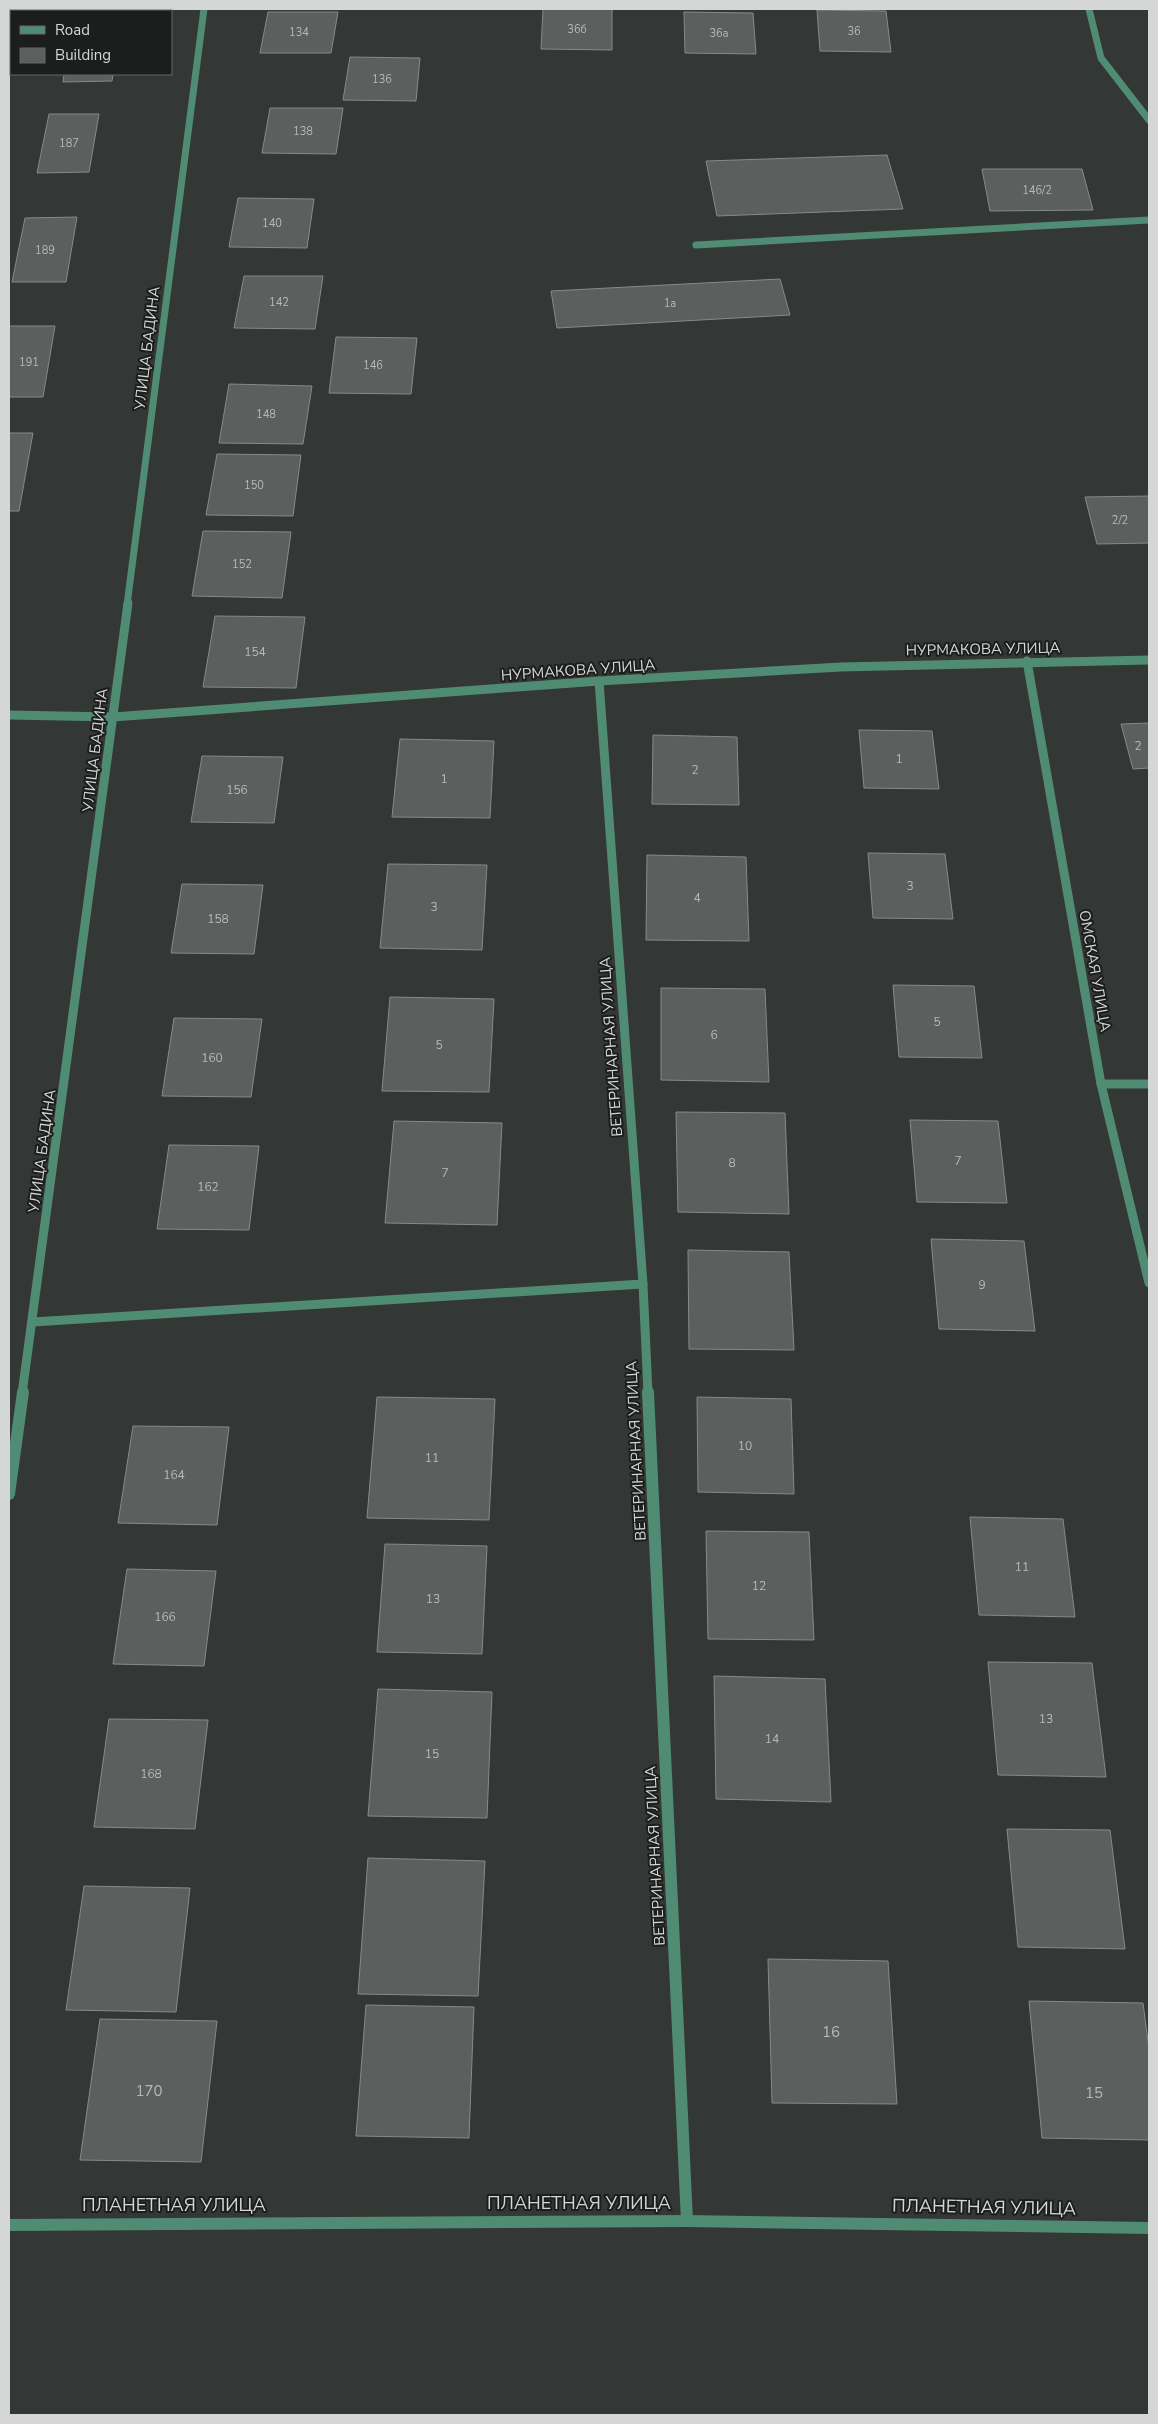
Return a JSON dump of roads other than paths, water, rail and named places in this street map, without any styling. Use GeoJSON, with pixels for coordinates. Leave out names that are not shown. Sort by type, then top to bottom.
{"type":"FeatureCollection","features":[{"type":"Feature","properties":{"kind":"street","name":"УЛИЦА БАДИНА"},"geometry":{"type":"LineString","coordinates":[[9,1494],[113,717],[204,9]]}},
{"type":"Feature","properties":{"kind":"street"},"geometry":{"type":"LineString","coordinates":[[1089,9],[1101,58],[1149,120]]}},
{"type":"Feature","properties":{"kind":"street"},"geometry":{"type":"LineString","coordinates":[[696,245],[1149,220]]}},
{"type":"Feature","properties":{"kind":"street","name":"НУРМАКОВА УЛИЦА"},"geometry":{"type":"LineString","coordinates":[[9,716],[113,717],[599,682],[841,667],[1027,661],[1149,660]]}},
{"type":"Feature","properties":{"kind":"street","name":"ОМСКАЯ УЛИЦА"},"geometry":{"type":"LineString","coordinates":[[1027,661],[1101,1084],[1149,1283]]}},
{"type":"Feature","properties":{"kind":"street","name":"ВЕТЕРИНАРНАЯ УЛИЦА"},"geometry":{"type":"LineString","coordinates":[[599,682],[643,1284],[687,2221]]}},
{"type":"Feature","properties":{"kind":"street"},"geometry":{"type":"LineString","coordinates":[[1101,1084],[1149,1084]]}},
{"type":"Feature","properties":{"kind":"street"},"geometry":{"type":"LineString","coordinates":[[33,1322],[643,1284]]}},
{"type":"Feature","properties":{"kind":"street","name":"ПЛАНЕТНАЯ УЛИЦА"},"geometry":{"type":"LineString","coordinates":[[9,2225],[687,2221],[1149,2228]]}}]}
